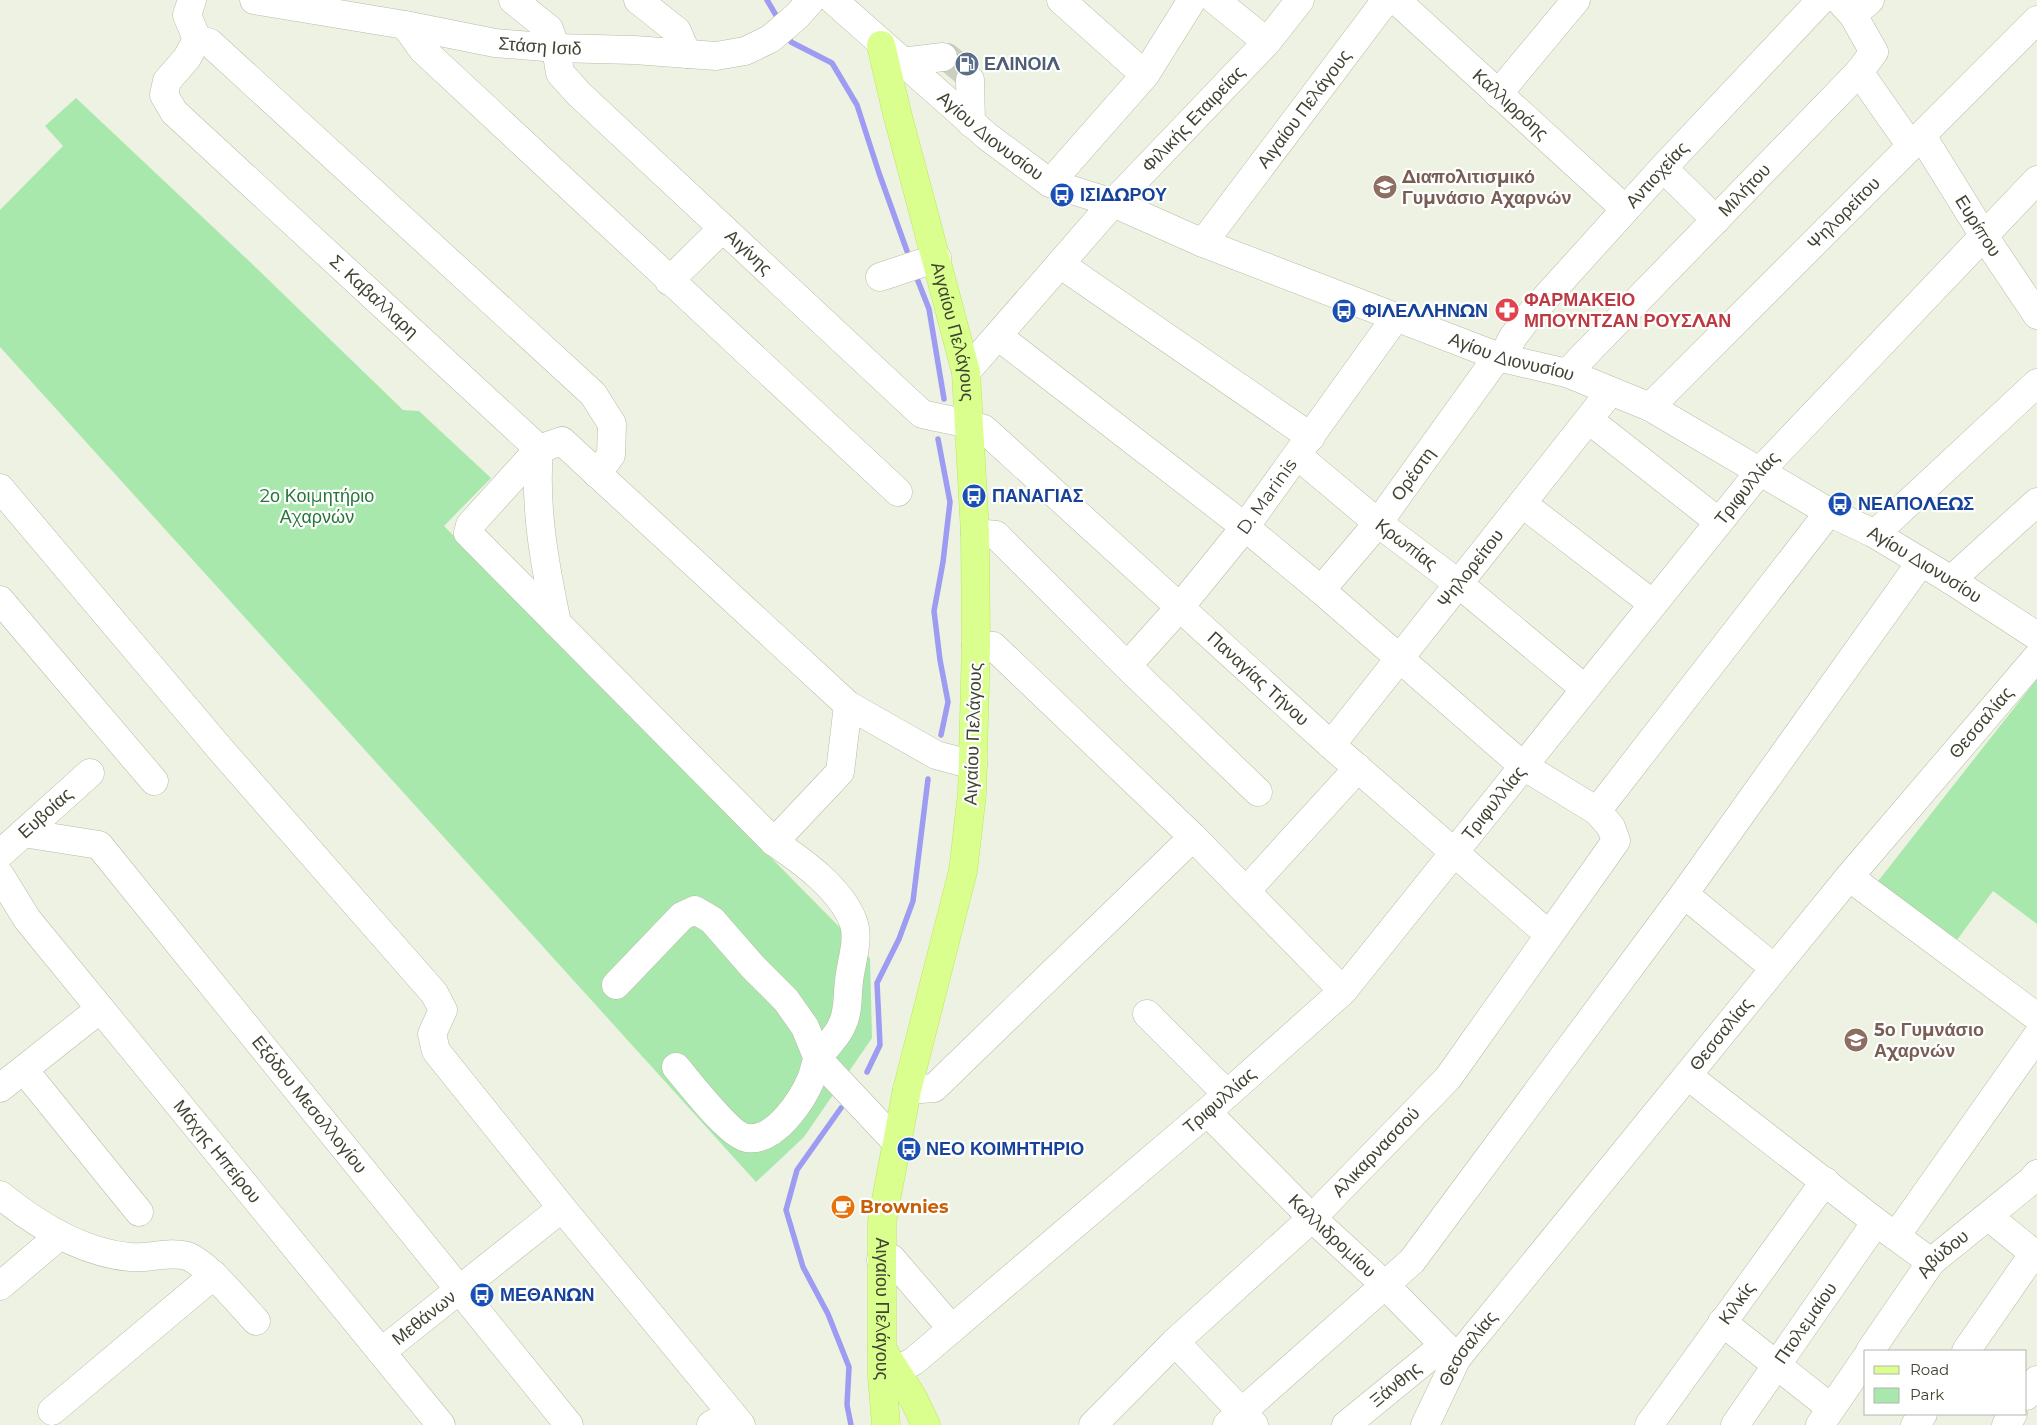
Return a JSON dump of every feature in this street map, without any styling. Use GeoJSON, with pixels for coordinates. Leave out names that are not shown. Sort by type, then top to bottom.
{"type":"FeatureCollection","features":[{"type":"Feature","properties":{"kind":"main road","name":"Αιγαίου Πελάγους"},"geometry":{"type":"LineString","coordinates":[[886,1425],[889,1360],[882,1260],[882,1221],[907,1090],[963,871],[972,794],[976,645],[975,533],[966,372],[897,113],[891,54]]}},
{"type":"Feature","properties":{"kind":"main road"},"geometry":{"type":"LineString","coordinates":[[889,1360],[913,1398],[926,1425]]}},
{"type":"Feature","properties":{"kind":"street"},"geometry":{"type":"LineString","coordinates":[[192,0],[187,15],[197,40],[210,43],[593,394],[612,424],[611,455],[597,474]]}},
{"type":"Feature","properties":{"kind":"street","name":"Στάση Ισιδ"},"geometry":{"type":"LineString","coordinates":[[254,0],[373,10],[405,25],[495,43],[716,56],[745,51],[770,39],[804,8]]}},
{"type":"Feature","properties":{"kind":"street","name":"Αιγίνης"},"geometry":{"type":"LineString","coordinates":[[513,0],[549,29],[556,48],[560,73],[579,94],[922,414],[948,421],[969,423]]}},
{"type":"Feature","properties":{"kind":"street"},"geometry":{"type":"LineString","coordinates":[[638,0],[676,32],[686,54]]}},
{"type":"Feature","properties":{"kind":"street","name":"Αγίου Διονυσίου"},"geometry":{"type":"LineString","coordinates":[[833,0],[891,54],[971,123],[1050,184],[1113,203],[1203,243],[1502,358],[1567,373],[1650,407],[1829,512],[1875,534],[1951,580],[2037,636]]}},
{"type":"Feature","properties":{"kind":"street"},"geometry":{"type":"LineString","coordinates":[[1062,0],[1145,75]]}},
{"type":"Feature","properties":{"kind":"street"},"geometry":{"type":"LineString","coordinates":[[1050,184],[1145,75],[1192,0]]}},
{"type":"Feature","properties":{"kind":"street"},"geometry":{"type":"LineString","coordinates":[[1215,0],[1267,42]]}},
{"type":"Feature","properties":{"kind":"street","name":"Φιλικής Εταιρείας"},"geometry":{"type":"LineString","coordinates":[[966,372],[1113,203],[1267,42],[1300,0]]}},
{"type":"Feature","properties":{"kind":"street","name":"Αιγαίου Πελάγους"},"geometry":{"type":"LineString","coordinates":[[1203,243],[1386,0]]}},
{"type":"Feature","properties":{"kind":"street","name":"Καλλιρρόης"},"geometry":{"type":"LineString","coordinates":[[1396,0],[1625,209]]}},
{"type":"Feature","properties":{"kind":"street"},"geometry":{"type":"LineString","coordinates":[[1498,94],[1576,0]]}},
{"type":"Feature","properties":{"kind":"street","name":"Αντιοχείας"},"geometry":{"type":"LineString","coordinates":[[1502,358],[1513,337],[1529,316],[1625,209],[1821,0]]}},
{"type":"Feature","properties":{"kind":"street","name":"Μιλήτου"},"geometry":{"type":"LineString","coordinates":[[1567,373],[1859,72],[1874,52],[1854,5]]}},
{"type":"Feature","properties":{"kind":"street","name":"Ψηλορείτου"},"geometry":{"type":"LineString","coordinates":[[1650,407],[2037,20]]}},
{"type":"Feature","properties":{"kind":"street"},"geometry":{"type":"LineString","coordinates":[[405,25],[424,50],[669,281],[898,492]]}},
{"type":"Feature","properties":{"kind":"street","name":"Σ. Καβαλλαρη"},"geometry":{"type":"LineString","coordinates":[[197,40],[187,58],[167,81],[164,95],[174,112],[539,449]]}},
{"type":"Feature","properties":{"kind":"street"},"geometry":{"type":"LineString","coordinates":[[891,54],[943,57]]}},
{"type":"Feature","properties":{"kind":"street","name":"Ευρίπου"},"geometry":{"type":"LineString","coordinates":[[1859,72],[1916,141],[2035,307]]}},
{"type":"Feature","properties":{"kind":"street"},"geometry":{"type":"LineString","coordinates":[[970,80],[971,123]]}},
{"type":"Feature","properties":{"kind":"street"},"geometry":{"type":"LineString","coordinates":[[1663,168],[1716,220]]}},
{"type":"Feature","properties":{"kind":"street","name":"Τριφυλλίας"},"geometry":{"type":"LineString","coordinates":[[889,1360],[914,1361],[1217,1103],[1344,991],[1760,470],[2037,180]]}},
{"type":"Feature","properties":{"kind":"street"},"geometry":{"type":"LineString","coordinates":[[669,281],[723,228]]}},
{"type":"Feature","properties":{"kind":"street"},"geometry":{"type":"LineString","coordinates":[[880,277],[937,258]]}},
{"type":"Feature","properties":{"kind":"street","name":"Κρωπίας"},"geometry":{"type":"LineString","coordinates":[[1060,264],[1304,447],[1378,523],[1459,584],[1585,689]]}},
{"type":"Feature","properties":{"kind":"street","name":"D. Marinis"},"geometry":{"type":"LineString","coordinates":[[1127,666],[1180,607],[1245,527],[1396,317]]}},
{"type":"Feature","properties":{"kind":"street"},"geometry":{"type":"LineString","coordinates":[[998,336],[1245,527],[1321,590],[1522,766],[1597,811],[1829,512]]}},
{"type":"Feature","properties":{"kind":"street","name":"Ορέστη"},"geometry":{"type":"LineString","coordinates":[[1321,590],[1378,523],[1494,363],[1502,358]]}},
{"type":"Feature","properties":{"kind":"street"},"geometry":{"type":"LineString","coordinates":[[1875,534],[2037,383]]}},
{"type":"Feature","properties":{"kind":"street","name":"Ψηλορείτου"},"geometry":{"type":"LineString","coordinates":[[1331,745],[1610,392]]}},
{"type":"Feature","properties":{"kind":"street"},"geometry":{"type":"LineString","coordinates":[[1589,420],[1719,522]]}},
{"type":"Feature","properties":{"kind":"street","name":"Παναγίας Τήνου"},"geometry":{"type":"LineString","coordinates":[[969,423],[984,429],[1331,745],[1548,934]]}},
{"type":"Feature","properties":{"kind":"street"},"geometry":{"type":"LineString","coordinates":[[676,1067],[700,1096],[738,1135],[749,1139],[764,1136],[784,1121],[795,1109],[812,1077],[818,1059],[842,1026],[848,1003],[848,983],[855,944],[853,922],[837,895],[810,866],[774,842],[468,533],[470,525],[539,449],[562,441],[848,705],[936,755],[973,765]]}},
{"type":"Feature","properties":{"kind":"street"},"geometry":{"type":"LineString","coordinates":[[539,449],[537,497],[548,579],[557,623]]}},
{"type":"Feature","properties":{"kind":"street"},"geometry":{"type":"LineString","coordinates":[[0,488],[221,750],[434,993],[443,1010],[432,1034],[436,1051],[562,1208],[728,1421]]}},
{"type":"Feature","properties":{"kind":"street"},"geometry":{"type":"LineString","coordinates":[[1951,580],[2037,502]]}},
{"type":"Feature","properties":{"kind":"street"},"geometry":{"type":"LineString","coordinates":[[1523,504],[1653,604]]}},
{"type":"Feature","properties":{"kind":"street"},"geometry":{"type":"LineString","coordinates":[[975,533],[996,535],[1127,666],[1258,792]]}},
{"type":"Feature","properties":{"kind":"street"},"geometry":{"type":"LineString","coordinates":[[1175,1342],[1241,1421],[1386,1286],[1418,1253],[1684,894],[1920,562]]}},
{"type":"Feature","properties":{"kind":"street"},"geometry":{"type":"LineString","coordinates":[[2,607],[154,781]]}},
{"type":"Feature","properties":{"kind":"street"},"geometry":{"type":"LineString","coordinates":[[976,645],[993,646],[1193,836],[1344,991]]}},
{"type":"Feature","properties":{"kind":"street","name":"Θεσσαλίας"},"geometry":{"type":"LineString","coordinates":[[1425,1425],[1451,1352],[1688,1076],[1849,877],[2037,657]]}},
{"type":"Feature","properties":{"kind":"street"},"geometry":{"type":"LineString","coordinates":[[774,842],[840,772],[848,705]]}},
{"type":"Feature","properties":{"kind":"street"},"geometry":{"type":"LineString","coordinates":[[1246,891],[1358,768]]}},
{"type":"Feature","properties":{"kind":"street","name":"Ευβοίας"},"geometry":{"type":"LineString","coordinates":[[0,854],[90,773]]}},
{"type":"Feature","properties":{"kind":"street","name":"Αλικαρνασσού"},"geometry":{"type":"LineString","coordinates":[[1093,1425],[1175,1342],[1312,1218],[1448,1078],[1548,934],[1616,841],[1611,827],[1597,811]]}},
{"type":"Feature","properties":{"kind":"street","name":"Εξόδου Μεσολλογίου"},"geometry":{"type":"LineString","coordinates":[[23,833],[100,844],[569,1425]]}},
{"type":"Feature","properties":{"kind":"street"},"geometry":{"type":"LineString","coordinates":[[907,1090],[934,1088],[1193,836]]}},
{"type":"Feature","properties":{"kind":"street","name":"Μάχης Ηπείρου"},"geometry":{"type":"LineString","coordinates":[[0,875],[27,919],[441,1425]]}},
{"type":"Feature","properties":{"kind":"street"},"geometry":{"type":"LineString","coordinates":[[1849,877],[2037,1018]]}},
{"type":"Feature","properties":{"kind":"street"},"geometry":{"type":"LineString","coordinates":[[1684,894],[1774,968]]}},
{"type":"Feature","properties":{"kind":"street"},"geometry":{"type":"LineString","coordinates":[[616,985],[682,916],[695,910],[712,920],[753,967],[786,1000],[805,1027],[818,1059],[896,1142]]}},
{"type":"Feature","properties":{"kind":"street"},"geometry":{"type":"LineString","coordinates":[[0,1088],[100,1009]]}},
{"type":"Feature","properties":{"kind":"street","name":"Καλλιδρομίου"},"geometry":{"type":"LineString","coordinates":[[1147,1014],[1217,1103],[1312,1218],[1386,1286],[1451,1352]]}},
{"type":"Feature","properties":{"kind":"street","name":"Πτολεμαίου"},"geometry":{"type":"LineString","coordinates":[[1735,1425],[1776,1365],[1886,1229],[2037,1036]]}},
{"type":"Feature","properties":{"kind":"street"},"geometry":{"type":"LineString","coordinates":[[24,1070],[139,1212]]}},
{"type":"Feature","properties":{"kind":"street"},"geometry":{"type":"LineString","coordinates":[[1688,1076],[1886,1229],[1932,1262]]}},
{"type":"Feature","properties":{"kind":"street","name":"Αβύδου"},"geometry":{"type":"LineString","coordinates":[[1871,1350],[1932,1262],[1989,1217],[2037,1174]]}},
{"type":"Feature","properties":{"kind":"street","name":"Κιλκίς"},"geometry":{"type":"LineString","coordinates":[[1649,1425],[1825,1181]]}},
{"type":"Feature","properties":{"kind":"street"},"geometry":{"type":"LineString","coordinates":[[0,1195],[20,1212],[59,1236],[102,1251],[130,1257],[187,1256],[214,1275],[256,1321]]}},
{"type":"Feature","properties":{"kind":"street","name":"Μεθάνων"},"geometry":{"type":"LineString","coordinates":[[381,1352],[562,1208]]}},
{"type":"Feature","properties":{"kind":"street"},"geometry":{"type":"LineString","coordinates":[[1967,1350],[2036,1254],[1989,1217]]}},
{"type":"Feature","properties":{"kind":"street"},"geometry":{"type":"LineString","coordinates":[[0,1286],[59,1236]]}},
{"type":"Feature","properties":{"kind":"street"},"geometry":{"type":"LineString","coordinates":[[882,1260],[892,1259],[952,1329]]}},
{"type":"Feature","properties":{"kind":"street"},"geometry":{"type":"LineString","coordinates":[[52,1411],[214,1275]]}},
{"type":"Feature","properties":{"kind":"street"},"geometry":{"type":"LineString","coordinates":[[1722,1322],[1776,1365],[1826,1416],[1864,1361]]}},
{"type":"Feature","properties":{"kind":"street","name":"Ξάνθης"},"geometry":{"type":"LineString","coordinates":[[1346,1425],[1451,1352]]}},
{"type":"Feature","properties":{"kind":"street"},"geometry":{"type":"LineString","coordinates":[[2027,1395],[2037,1380]]}},
{"type":"Feature","properties":{"kind":"green space","name":"2ο Κοιμητήριο Αχαρνών"},"geometry":{"type":"Polygon","coordinates":[[[76,98],[248,260],[403,410],[419,411],[491,478],[444,526],[870,958],[872,1038],[804,1137],[756,1182],[0,347],[0,210],[63,146],[45,126],[76,98]]]}},
{"type":"Feature","properties":{"kind":"green space"},"geometry":{"type":"Polygon","coordinates":[[[2037,679],[2037,924],[1993,891],[1954,944],[1875,885],[2037,679]]]}},
{"type":"Feature","properties":{"kind":"waterway"},"geometry":{"type":"LineString","coordinates":[[767,0],[780,22]]}},
{"type":"Feature","properties":{"kind":"waterway"},"geometry":{"type":"LineString","coordinates":[[787,34],[791,42],[832,63],[857,105],[907,251]]}},
{"type":"Feature","properties":{"kind":"waterway"},"geometry":{"type":"LineString","coordinates":[[918,281],[929,309],[944,399]]}},
{"type":"Feature","properties":{"kind":"waterway"},"geometry":{"type":"LineString","coordinates":[[938,439],[950,502],[943,562],[934,611],[940,660],[948,702],[941,735]]}},
{"type":"Feature","properties":{"kind":"waterway"},"geometry":{"type":"LineString","coordinates":[[867,1072],[880,1045],[877,983],[899,939],[913,901],[928,779]]}},
{"type":"Feature","properties":{"kind":"waterway"},"geometry":{"type":"LineString","coordinates":[[841,1108],[797,1170],[786,1210],[803,1267],[828,1314],[849,1367],[847,1405],[851,1425]]}},
{"type":"Feature","properties":{"kind":"tunnel"},"geometry":{"type":"LineString","coordinates":[[943,57],[947,57],[970,76],[970,80]]}},
{"type":"Feature","properties":{"kind":"place","name":"ΕΛΙΝΟΙΛ"},"geometry":{"type":"Point","coordinates":[967,64]}},
{"type":"Feature","properties":{"kind":"place","name":"Διαπολιτισμικό Γυμνάσιο Αχαρνών"},"geometry":{"type":"Point","coordinates":[1385,187]}},
{"type":"Feature","properties":{"kind":"place","name":"ΙΣΙΔΩΡΟΥ"},"geometry":{"type":"Point","coordinates":[1062,195]}},
{"type":"Feature","properties":{"kind":"place","name":"ΦΑΡΜΑΚΕΙΟ ΜΠΟΥΝΤΖΑΝ ΡΟΥΣΛΑΝ"},"geometry":{"type":"Point","coordinates":[1507,310]}},
{"type":"Feature","properties":{"kind":"place","name":"ΦΙΛΕΛΛΗΝΩΝ"},"geometry":{"type":"Point","coordinates":[1344,311]}},
{"type":"Feature","properties":{"kind":"place","name":"ΠΑΝΑΓΙΑΣ"},"geometry":{"type":"Point","coordinates":[974,496]}},
{"type":"Feature","properties":{"kind":"place","name":"ΝΕΑΠΟΛΕΩΣ"},"geometry":{"type":"Point","coordinates":[1840,504]}},
{"type":"Feature","properties":{"kind":"place","name":"5ο Γυμνάσιο Αχαρνών"},"geometry":{"type":"Point","coordinates":[1856,1040]}},
{"type":"Feature","properties":{"kind":"place","name":"ΝΕΟ ΚΟΙΜΗΤΗΡΙΟ"},"geometry":{"type":"Point","coordinates":[909,1149]}},
{"type":"Feature","properties":{"kind":"place","name":"Brownies"},"geometry":{"type":"Point","coordinates":[843,1207]}},
{"type":"Feature","properties":{"kind":"place","name":"ΜΕΘΑΝΩΝ"},"geometry":{"type":"Point","coordinates":[482,1295]}}]}
